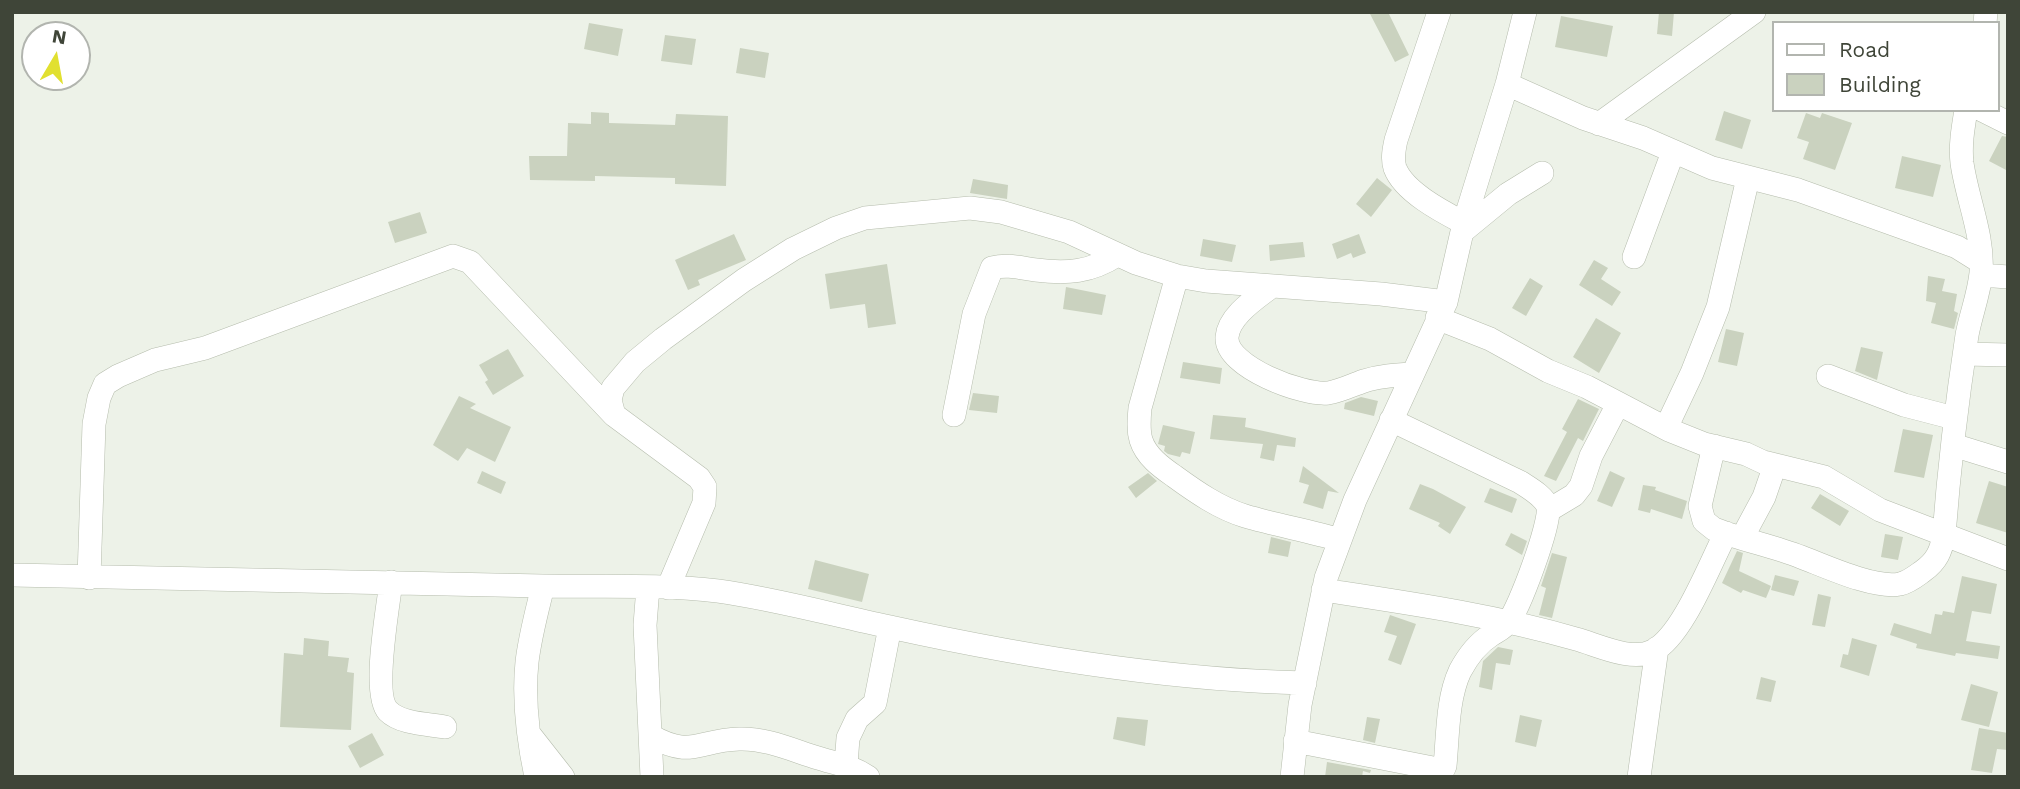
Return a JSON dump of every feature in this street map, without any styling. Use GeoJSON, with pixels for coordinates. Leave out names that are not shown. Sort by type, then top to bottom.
{"type":"FeatureCollection","features":[{"type":"Feature","properties":{"kind":"street"},"geometry":{"type":"LineString","coordinates":[[1439,12],[1396,140],[1395,168],[1420,197],[1464,227]]}},
{"type":"Feature","properties":{"kind":"street"},"geometry":{"type":"LineString","coordinates":[[1600,124],[1754,12]]}},
{"type":"Feature","properties":{"kind":"street"},"geometry":{"type":"LineString","coordinates":[[1292,777],[1308,656],[1324,590],[1355,500],[1442,310],[1507,84],[1520,16]]}},
{"type":"Feature","properties":{"kind":"street"},"geometry":{"type":"LineString","coordinates":[[1507,84],[1712,168],[1798,190],[1957,247],[1981,269],[2008,277]]}},
{"type":"Feature","properties":{"kind":"street"},"geometry":{"type":"LineString","coordinates":[[1714,446],[1704,481],[1700,512],[1704,521],[1734,536],[1858,578],[1897,584],[1913,579],[1933,564],[1941,550],[1944,535],[1954,418],[1981,269],[1962,163],[1961,140],[1966,112]]}},
{"type":"Feature","properties":{"kind":"street"},"geometry":{"type":"LineString","coordinates":[[1986,112],[2008,123]]}},
{"type":"Feature","properties":{"kind":"street"},"geometry":{"type":"LineString","coordinates":[[1634,257],[1673,152]]}},
{"type":"Feature","properties":{"kind":"street"},"geometry":{"type":"LineString","coordinates":[[1464,227],[1507,194],[1542,173]]}},
{"type":"Feature","properties":{"kind":"street"},"geometry":{"type":"LineString","coordinates":[[1665,428],[1698,361],[1718,307],[1748,178]]}},
{"type":"Feature","properties":{"kind":"street"},"geometry":{"type":"LineString","coordinates":[[614,415],[610,400],[613,388],[635,362],[744,280],[809,240],[865,218],[970,208],[1001,212],[1069,232],[1117,255],[1177,276],[1368,292],[1442,310],[1548,371],[1665,428],[1775,465],[1824,477],[1880,510],[2008,559]]}},
{"type":"Feature","properties":{"kind":"street"},"geometry":{"type":"LineString","coordinates":[[954,415],[974,314],[992,268],[1006,265],[1075,273],[1101,265],[1117,255]]}},
{"type":"Feature","properties":{"kind":"street"},"geometry":{"type":"LineString","coordinates":[[89,578],[94,424],[99,398],[106,384],[155,360],[205,348],[453,256],[470,262],[614,415],[699,478],[705,487],[704,503],[658,588],[645,625],[652,777]]}},
{"type":"Feature","properties":{"kind":"street"},"geometry":{"type":"LineString","coordinates":[[1177,276],[1140,408],[1140,432],[1147,453],[1176,478],[1222,507],[1340,540]]}},
{"type":"Feature","properties":{"kind":"street"},"geometry":{"type":"LineString","coordinates":[[1272,286],[1246,307],[1231,324],[1227,338],[1231,353],[1250,368],[1294,388],[1327,393],[1387,375],[1412,374]]}},
{"type":"Feature","properties":{"kind":"street"},"geometry":{"type":"LineString","coordinates":[[1965,354],[2008,355]]}},
{"type":"Feature","properties":{"kind":"street"},"geometry":{"type":"LineString","coordinates":[[1828,376],[1904,405],[1954,418]]}},
{"type":"Feature","properties":{"kind":"street"},"geometry":{"type":"LineString","coordinates":[[1549,510],[1574,495],[1581,486],[1591,456],[1618,404]]}},
{"type":"Feature","properties":{"kind":"street"},"geometry":{"type":"LineString","coordinates":[[1295,741],[1443,770],[1454,685],[1480,642],[1508,622],[1534,563],[1546,524],[1549,510],[1546,502],[1520,482],[1391,420]]}},
{"type":"Feature","properties":{"kind":"street"},"geometry":{"type":"LineString","coordinates":[[1953,445],[2008,462]]}},
{"type":"Feature","properties":{"kind":"street"},"geometry":{"type":"LineString","coordinates":[[1324,590],[1423,604],[1508,622],[1638,655],[1657,648],[1676,628],[1734,536],[1765,497],[1775,465]]}},
{"type":"Feature","properties":{"kind":"street"},"geometry":{"type":"LineString","coordinates":[[12,575],[718,591],[890,627],[1117,669],[1224,680],[1305,683]]}},
{"type":"Feature","properties":{"kind":"street"},"geometry":{"type":"LineString","coordinates":[[391,583],[382,649],[383,701],[388,711],[402,719],[445,727]]}},
{"type":"Feature","properties":{"kind":"street"},"geometry":{"type":"LineString","coordinates":[[536,777],[528,732],[527,663],[543,586]]}},
{"type":"Feature","properties":{"kind":"street"},"geometry":{"type":"LineString","coordinates":[[845,765],[848,738],[857,719],[875,703],[890,627]]}},
{"type":"Feature","properties":{"kind":"street"},"geometry":{"type":"LineString","coordinates":[[1639,777],[1657,648]]}},
{"type":"Feature","properties":{"kind":"street"},"geometry":{"type":"LineString","coordinates":[[528,732],[563,777]]}},
{"type":"Feature","properties":{"kind":"street"},"geometry":{"type":"LineString","coordinates":[[651,736],[678,748],[740,739],[765,742],[845,765],[868,777]]}},
{"type":"Feature","properties":{"kind":"building"},"geometry":{"type":"Polygon","coordinates":[[[1369,12],[1388,12],[1409,55],[1395,62],[1369,12]]]}},
{"type":"Feature","properties":{"kind":"building"},"geometry":{"type":"Polygon","coordinates":[[[1659,12],[1674,12],[1672,36],[1657,34],[1659,12]]]}},
{"type":"Feature","properties":{"kind":"building"},"geometry":{"type":"Polygon","coordinates":[[[1561,16],[1613,26],[1607,57],[1555,47],[1561,16]]]}},
{"type":"Feature","properties":{"kind":"building"},"geometry":{"type":"Polygon","coordinates":[[[589,23],[623,29],[618,56],[584,49],[589,23]]]}},
{"type":"Feature","properties":{"kind":"building"},"geometry":{"type":"Polygon","coordinates":[[[665,35],[696,39],[692,65],[661,61],[665,35]]]}},
{"type":"Feature","properties":{"kind":"building"},"geometry":{"type":"Polygon","coordinates":[[[740,48],[769,53],[765,78],[736,73],[740,48]]]}},
{"type":"Feature","properties":{"kind":"building"},"geometry":{"type":"Polygon","coordinates":[[[1724,111],[1751,120],[1742,149],[1715,140],[1724,111]]]}},
{"type":"Feature","properties":{"kind":"building"},"geometry":{"type":"Polygon","coordinates":[[[591,112],[609,113],[609,123],[675,125],[676,114],[728,116],[726,186],[675,184],[675,178],[595,176],[595,181],[530,180],[529,156],[567,156],[568,123],[591,124],[591,112]]]}},
{"type":"Feature","properties":{"kind":"building"},"geometry":{"type":"Polygon","coordinates":[[[1806,113],[1820,118],[1822,113],[1852,123],[1835,170],[1803,159],[1809,142],[1797,138],[1806,113]]]}},
{"type":"Feature","properties":{"kind":"building"},"geometry":{"type":"Polygon","coordinates":[[[2002,136],[2008,137],[2008,171],[1989,161],[2002,136]]]}},
{"type":"Feature","properties":{"kind":"building"},"geometry":{"type":"Polygon","coordinates":[[[1902,156],[1941,165],[1933,197],[1895,188],[1902,156]]]}},
{"type":"Feature","properties":{"kind":"building"},"geometry":{"type":"Polygon","coordinates":[[[1377,178],[1392,190],[1371,217],[1356,204],[1377,178]]]}},
{"type":"Feature","properties":{"kind":"building"},"geometry":{"type":"Polygon","coordinates":[[[973,179],[1008,185],[1007,199],[970,193],[973,179]]]}},
{"type":"Feature","properties":{"kind":"building"},"geometry":{"type":"Polygon","coordinates":[[[420,212],[427,233],[395,243],[388,222],[420,212]]]}},
{"type":"Feature","properties":{"kind":"building"},"geometry":{"type":"Polygon","coordinates":[[[734,234],[746,260],[698,280],[700,285],[688,290],[675,260],[734,234]]]}},
{"type":"Feature","properties":{"kind":"building"},"geometry":{"type":"Polygon","coordinates":[[[1359,234],[1366,253],[1353,258],[1351,253],[1337,259],[1332,244],[1359,234]]]}},
{"type":"Feature","properties":{"kind":"building"},"geometry":{"type":"Polygon","coordinates":[[[1203,239],[1236,245],[1232,262],[1200,256],[1203,239]]]}},
{"type":"Feature","properties":{"kind":"building"},"geometry":{"type":"Polygon","coordinates":[[[1303,242],[1305,257],[1270,261],[1269,245],[1303,242]]]}},
{"type":"Feature","properties":{"kind":"building"},"geometry":{"type":"Polygon","coordinates":[[[1594,260],[1608,268],[1601,279],[1621,292],[1612,306],[1579,285],[1594,260]]]}},
{"type":"Feature","properties":{"kind":"building"},"geometry":{"type":"Polygon","coordinates":[[[887,264],[896,324],[868,328],[865,304],[830,309],[825,274],[887,264]]]}},
{"type":"Feature","properties":{"kind":"building"},"geometry":{"type":"Polygon","coordinates":[[[1928,276],[1945,279],[1942,291],[1957,294],[1954,311],[1958,313],[1954,329],[1931,323],[1936,303],[1926,301],[1928,276]]]}},
{"type":"Feature","properties":{"kind":"building"},"geometry":{"type":"Polygon","coordinates":[[[1530,278],[1543,286],[1526,316],[1512,308],[1530,278]]]}},
{"type":"Feature","properties":{"kind":"building"},"geometry":{"type":"Polygon","coordinates":[[[1066,287],[1106,295],[1102,315],[1063,309],[1066,287]]]}},
{"type":"Feature","properties":{"kind":"building"},"geometry":{"type":"Polygon","coordinates":[[[1596,318],[1621,333],[1599,373],[1573,357],[1596,318]]]}},
{"type":"Feature","properties":{"kind":"building"},"geometry":{"type":"Polygon","coordinates":[[[1726,329],[1744,333],[1737,366],[1718,362],[1726,329]]]}},
{"type":"Feature","properties":{"kind":"building"},"geometry":{"type":"Polygon","coordinates":[[[1861,347],[1883,352],[1877,380],[1855,371],[1861,347]]]}},
{"type":"Feature","properties":{"kind":"building"},"geometry":{"type":"Polygon","coordinates":[[[508,349],[524,376],[493,395],[479,365],[508,349]]]}},
{"type":"Feature","properties":{"kind":"building"},"geometry":{"type":"Polygon","coordinates":[[[1183,362],[1222,368],[1220,384],[1180,378],[1183,362]]]}},
{"type":"Feature","properties":{"kind":"building"},"geometry":{"type":"Polygon","coordinates":[[[973,393],[999,396],[997,413],[969,410],[973,393]]]}},
{"type":"Feature","properties":{"kind":"building"},"geometry":{"type":"Polygon","coordinates":[[[459,396],[476,404],[470,408],[511,427],[495,462],[467,448],[458,461],[433,445],[459,396]]]}},
{"type":"Feature","properties":{"kind":"building"},"geometry":{"type":"Polygon","coordinates":[[[1361,397],[1378,401],[1374,416],[1344,409],[1345,403],[1361,397]]]}},
{"type":"Feature","properties":{"kind":"building"},"geometry":{"type":"Polygon","coordinates":[[[1578,399],[1599,409],[1583,441],[1578,438],[1556,481],[1544,476],[1567,432],[1562,429],[1578,399]]]}},
{"type":"Feature","properties":{"kind":"building"},"geometry":{"type":"Polygon","coordinates":[[[1213,415],[1246,418],[1245,427],[1296,438],[1295,447],[1277,445],[1274,461],[1260,458],[1263,444],[1210,439],[1213,415]]]}},
{"type":"Feature","properties":{"kind":"building"},"geometry":{"type":"Polygon","coordinates":[[[1163,425],[1195,432],[1190,454],[1182,452],[1180,457],[1164,451],[1165,446],[1158,444],[1163,425]]]}},
{"type":"Feature","properties":{"kind":"building"},"geometry":{"type":"Polygon","coordinates":[[[1903,429],[1933,435],[1924,478],[1894,472],[1903,429]]]}},
{"type":"Feature","properties":{"kind":"building"},"geometry":{"type":"Polygon","coordinates":[[[1303,466],[1339,493],[1328,491],[1323,509],[1303,503],[1309,485],[1299,482],[1303,466]]]}},
{"type":"Feature","properties":{"kind":"building"},"geometry":{"type":"Polygon","coordinates":[[[482,471],[506,482],[501,494],[477,483],[482,471]]]}},
{"type":"Feature","properties":{"kind":"building"},"geometry":{"type":"Polygon","coordinates":[[[1610,471],[1625,478],[1612,507],[1597,501],[1610,471]]]}},
{"type":"Feature","properties":{"kind":"building"},"geometry":{"type":"Polygon","coordinates":[[[1148,473],[1157,481],[1136,498],[1128,487],[1148,473]]]}},
{"type":"Feature","properties":{"kind":"building"},"geometry":{"type":"Polygon","coordinates":[[[1989,481],[2008,487],[2008,533],[1976,523],[1989,481]]]}},
{"type":"Feature","properties":{"kind":"building"},"geometry":{"type":"Polygon","coordinates":[[[1420,484],[1466,507],[1450,534],[1438,526],[1440,523],[1409,509],[1420,484]]]}},
{"type":"Feature","properties":{"kind":"building"},"geometry":{"type":"Polygon","coordinates":[[[1643,485],[1656,487],[1655,490],[1687,501],[1682,519],[1651,509],[1650,513],[1638,510],[1643,485]]]}},
{"type":"Feature","properties":{"kind":"building"},"geometry":{"type":"Polygon","coordinates":[[[1490,488],[1517,499],[1512,513],[1484,502],[1490,488]]]}},
{"type":"Feature","properties":{"kind":"building"},"geometry":{"type":"Polygon","coordinates":[[[1820,494],[1849,511],[1840,526],[1811,508],[1820,494]]]}},
{"type":"Feature","properties":{"kind":"building"},"geometry":{"type":"Polygon","coordinates":[[[1511,533],[1527,541],[1522,555],[1505,545],[1511,533]]]}},
{"type":"Feature","properties":{"kind":"building"},"geometry":{"type":"Polygon","coordinates":[[[1885,534],[1903,537],[1898,560],[1881,557],[1885,534]]]}},
{"type":"Feature","properties":{"kind":"building"},"geometry":{"type":"Polygon","coordinates":[[[1271,537],[1291,542],[1288,557],[1268,553],[1271,537]]]}},
{"type":"Feature","properties":{"kind":"building"},"geometry":{"type":"Polygon","coordinates":[[[1737,551],[1743,553],[1739,571],[1771,586],[1766,598],[1743,590],[1741,593],[1722,583],[1737,551]]]}},
{"type":"Feature","properties":{"kind":"building"},"geometry":{"type":"Polygon","coordinates":[[[1552,553],[1567,557],[1552,618],[1539,615],[1546,588],[1541,586],[1552,553]]]}},
{"type":"Feature","properties":{"kind":"building"},"geometry":{"type":"Polygon","coordinates":[[[815,560],[869,574],[862,602],[808,589],[815,560]]]}},
{"type":"Feature","properties":{"kind":"building"},"geometry":{"type":"Polygon","coordinates":[[[1775,575],[1799,581],[1794,596],[1771,590],[1775,575]]]}},
{"type":"Feature","properties":{"kind":"building"},"geometry":{"type":"Polygon","coordinates":[[[1962,576],[1997,584],[1991,614],[1972,611],[1966,641],[2000,646],[1998,659],[1956,653],[1955,656],[1916,648],[1917,644],[1890,635],[1894,623],[1931,634],[1935,614],[1942,615],[1943,611],[1954,613],[1962,576]]]}},
{"type":"Feature","properties":{"kind":"building"},"geometry":{"type":"Polygon","coordinates":[[[1818,594],[1831,597],[1825,627],[1812,625],[1818,594]]]}},
{"type":"Feature","properties":{"kind":"building"},"geometry":{"type":"Polygon","coordinates":[[[1390,615],[1416,624],[1401,665],[1388,660],[1397,636],[1384,632],[1390,615]]]}},
{"type":"Feature","properties":{"kind":"building"},"geometry":{"type":"Polygon","coordinates":[[[304,638],[329,641],[328,656],[349,658],[347,672],[354,673],[351,730],[280,727],[284,653],[303,655],[304,638]]]}},
{"type":"Feature","properties":{"kind":"building"},"geometry":{"type":"Polygon","coordinates":[[[1852,638],[1877,645],[1869,676],[1840,667],[1843,654],[1848,655],[1852,638]]]}},
{"type":"Feature","properties":{"kind":"building"},"geometry":{"type":"Polygon","coordinates":[[[1498,647],[1513,650],[1510,665],[1496,663],[1492,690],[1479,687],[1483,661],[1498,647]]]}},
{"type":"Feature","properties":{"kind":"building"},"geometry":{"type":"Polygon","coordinates":[[[1761,677],[1776,681],[1771,702],[1756,699],[1761,677]]]}},
{"type":"Feature","properties":{"kind":"building"},"geometry":{"type":"Polygon","coordinates":[[[1971,684],[1998,692],[1989,727],[1961,720],[1971,684]]]}},
{"type":"Feature","properties":{"kind":"building"},"geometry":{"type":"Polygon","coordinates":[[[1520,715],[1542,720],[1536,747],[1515,742],[1520,715]]]}},
{"type":"Feature","properties":{"kind":"building"},"geometry":{"type":"Polygon","coordinates":[[[1117,717],[1148,720],[1145,746],[1113,739],[1117,717]]]}},
{"type":"Feature","properties":{"kind":"building"},"geometry":{"type":"Polygon","coordinates":[[[1367,717],[1380,719],[1375,743],[1363,740],[1367,717]]]}},
{"type":"Feature","properties":{"kind":"building"},"geometry":{"type":"Polygon","coordinates":[[[1979,728],[2008,733],[2008,750],[1997,749],[1992,773],[1971,770],[1979,728]]]}},
{"type":"Feature","properties":{"kind":"building"},"geometry":{"type":"Polygon","coordinates":[[[372,733],[384,755],[360,768],[348,746],[372,733]]]}},
{"type":"Feature","properties":{"kind":"building"},"geometry":{"type":"Polygon","coordinates":[[[1327,762],[1371,770],[1370,773],[1363,771],[1362,777],[1325,777],[1327,762]]]}}]}
